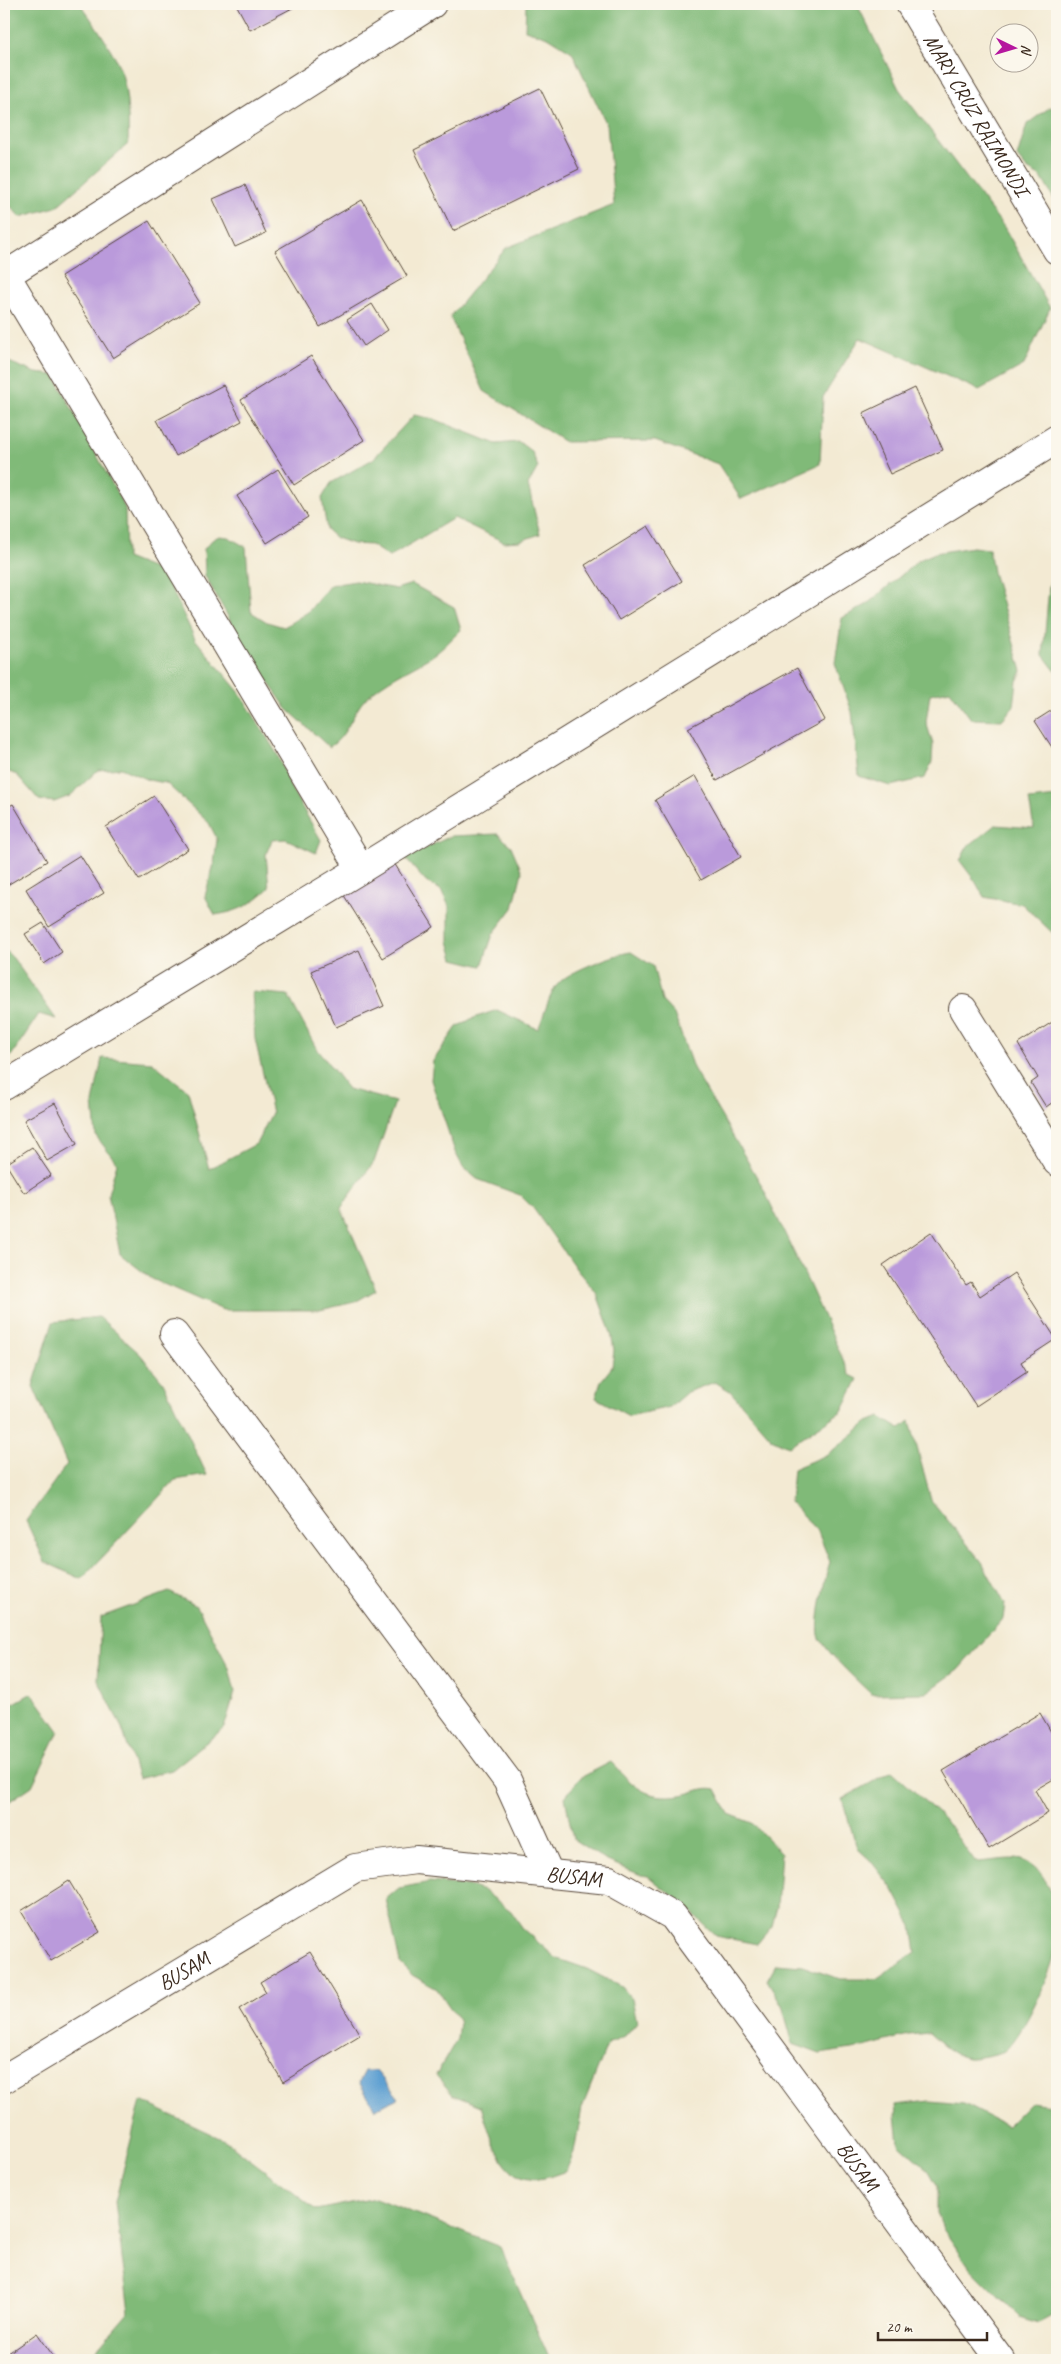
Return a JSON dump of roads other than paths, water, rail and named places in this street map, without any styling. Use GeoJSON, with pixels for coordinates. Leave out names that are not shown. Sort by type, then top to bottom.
{"type":"FeatureCollection","features":[{"type":"Feature","properties":{"kind":"street"},"geometry":{"type":"LineString","coordinates":[[361,869],[5,274],[432,4]]}},
{"type":"Feature","properties":{"kind":"street","name":"MARY CRUZ RAIMONDI"},"geometry":{"type":"LineString","coordinates":[[910,4],[1057,250]]}},
{"type":"Feature","properties":{"kind":"street"},"geometry":{"type":"LineString","coordinates":[[4,1086],[361,869],[1057,439]]}},
{"type":"Feature","properties":{"kind":"street"},"geometry":{"type":"LineString","coordinates":[[963,1009],[1057,1162]]}},
{"type":"Feature","properties":{"kind":"street"},"geometry":{"type":"LineString","coordinates":[[174,1334],[507,1780],[549,1874]]}},
{"type":"Feature","properties":{"kind":"street","name":"BUSAM"},"geometry":{"type":"LineString","coordinates":[[4,2079],[355,1868],[416,1860],[609,1880],[673,1916],[1001,2360]]}},
{"type":"Feature","properties":{"kind":"water"},"geometry":{"type":"Polygon","coordinates":[[[365,2071],[376,2071],[399,2098],[375,2109],[359,2082],[365,2071]]]}}]}
